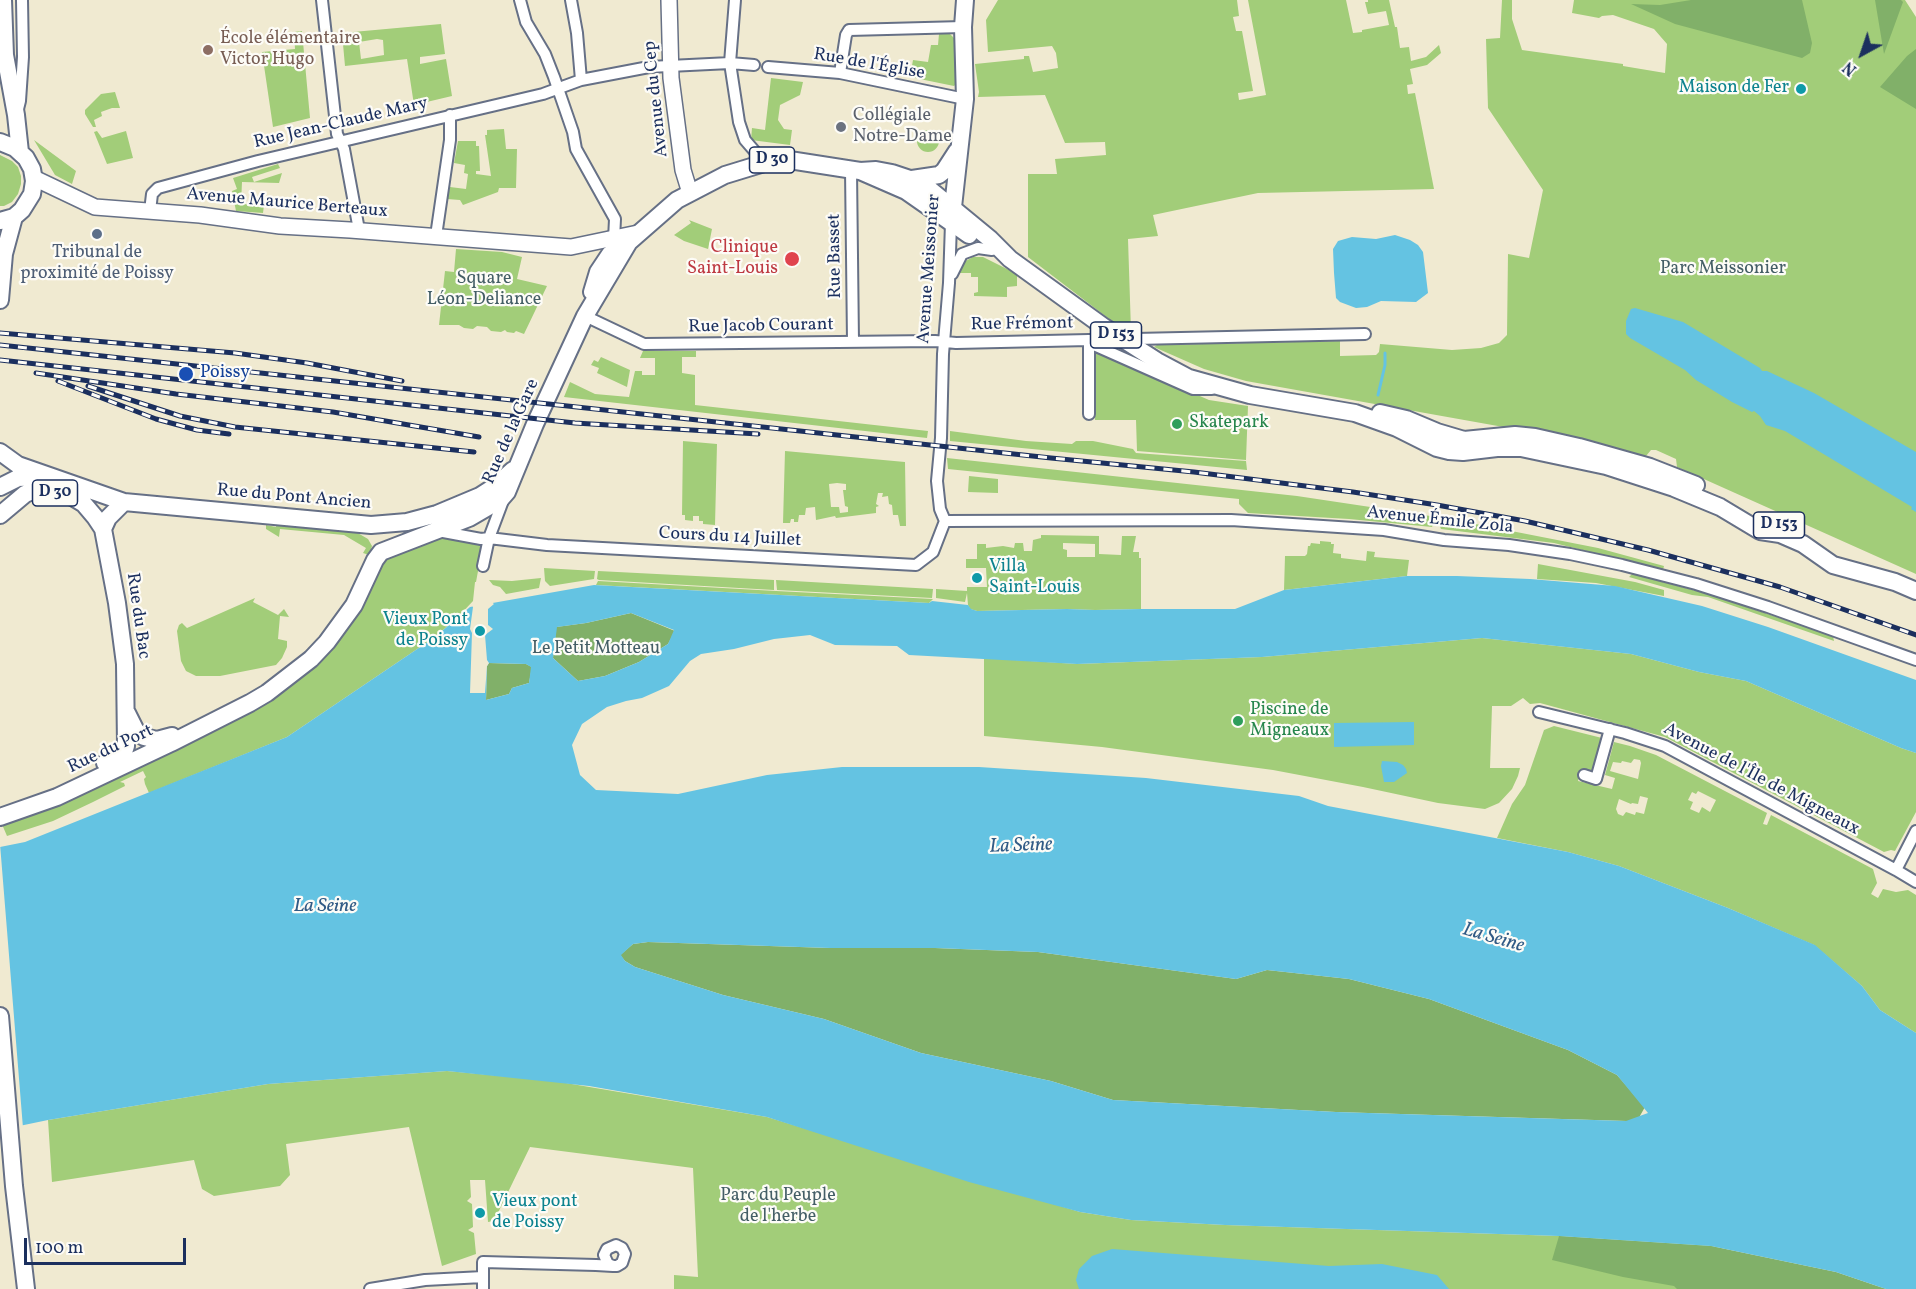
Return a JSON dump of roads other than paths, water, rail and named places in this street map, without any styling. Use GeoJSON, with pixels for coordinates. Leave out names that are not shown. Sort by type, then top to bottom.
{"type":"FeatureCollection","features":[{"type":"Feature","properties":{"kind":"main road"},"geometry":{"type":"LineString","coordinates":[[3,0],[5,55],[20,152]]}},
{"type":"Feature","properties":{"kind":"main road","name":"Avenue Meissonier"},"geometry":{"type":"LineString","coordinates":[[952,216],[965,99],[965,9]]}},
{"type":"Feature","properties":{"kind":"main road"},"geometry":{"type":"LineString","coordinates":[[0,94],[5,55]]}},
{"type":"Feature","properties":{"kind":"main road"},"geometry":{"type":"LineString","coordinates":[[0,142],[11,145],[20,152],[29,163],[34,178],[31,198],[22,210],[7,219],[0,300]]}},
{"type":"Feature","properties":{"kind":"main road"},"geometry":{"type":"LineString","coordinates":[[911,179],[939,175],[959,148]]}},
{"type":"Feature","properties":{"kind":"main road","name":"D 30"},"geometry":{"type":"LineString","coordinates":[[612,259],[627,238],[677,200],[725,175],[764,162],[783,159],[855,170],[906,191],[952,216],[992,250],[1010,259]]}},
{"type":"Feature","properties":{"kind":"main road","name":"D 153"},"geometry":{"type":"LineString","coordinates":[[855,170],[884,170],[911,179],[928,188],[952,216],[1010,259],[1123,340],[1189,378],[1250,395],[1355,413],[1397,428],[1437,448],[1449,451],[1521,448],[1606,466],[1654,481],[1720,507],[1760,531],[1793,539],[1833,565],[1887,580],[1916,591]]}},
{"type":"Feature","properties":{"kind":"main road","name":"Rue de la Gare"},"geometry":{"type":"LineString","coordinates":[[516,467],[585,316],[598,272],[612,259]]}},
{"type":"Feature","properties":{"kind":"main road","name":"D 153"},"geometry":{"type":"LineString","coordinates":[[1355,413],[1379,412],[1464,440],[1515,435],[1535,437],[1650,467],[1729,499],[1761,521],[1803,533],[1837,555],[1871,564],[1916,585]]}},
{"type":"Feature","properties":{"kind":"main road","name":"Rue du Pont Ancien"},"geometry":{"type":"LineString","coordinates":[[0,452],[18,465],[124,502],[354,525],[396,524],[437,514],[503,487]]}},
{"type":"Feature","properties":{"kind":"main road","name":"Rue du Pont Ancien"},"geometry":{"type":"LineString","coordinates":[[434,531],[469,518],[495,504],[516,467]]}},
{"type":"Feature","properties":{"kind":"main road","name":"Rue du Pont Ancien"},"geometry":{"type":"LineString","coordinates":[[0,487],[25,477],[59,478]]}},
{"type":"Feature","properties":{"kind":"main road","name":"D 30"},"geometry":{"type":"LineString","coordinates":[[0,514],[25,494],[35,490],[57,493],[69,495],[84,504],[102,529]]}},
{"type":"Feature","properties":{"kind":"main road"},"geometry":{"type":"LineString","coordinates":[[102,529],[108,518],[124,502]]}},
{"type":"Feature","properties":{"kind":"main road"},"geometry":{"type":"LineString","coordinates":[[354,525],[366,530],[373,538],[376,545],[375,560]]}},
{"type":"Feature","properties":{"kind":"main road","name":"Rue du Bac"},"geometry":{"type":"LineString","coordinates":[[0,811],[31,800],[123,754],[126,746],[124,652],[102,529]]}},
{"type":"Feature","properties":{"kind":"main road"},"geometry":{"type":"LineString","coordinates":[[375,560],[384,550],[434,531]]}},
{"type":"Feature","properties":{"kind":"main road","name":"Rue du Port"},"geometry":{"type":"LineString","coordinates":[[0,817],[57,797],[259,698],[311,659],[327,642],[354,605],[375,560]]}},
{"type":"Feature","properties":{"kind":"main road","name":"Rue du Port"},"geometry":{"type":"LineString","coordinates":[[126,710],[136,730],[144,737],[157,740],[163,740],[235,711]]}},
{"type":"Feature","properties":{"kind":"main road"},"geometry":{"type":"LineString","coordinates":[[0,1016],[13,1178],[26,1289]]}},
{"type":"Feature","properties":{"kind":"main road"},"geometry":{"type":"LineString","coordinates":[[13,1178],[16,1289]]}},
{"type":"Feature","properties":{"kind":"street"},"geometry":{"type":"LineString","coordinates":[[16,115],[20,101],[23,57],[22,0]]}},
{"type":"Feature","properties":{"kind":"street"},"geometry":{"type":"LineString","coordinates":[[322,0],[337,134],[344,149],[359,230]]}},
{"type":"Feature","properties":{"kind":"street"},"geometry":{"type":"LineString","coordinates":[[520,0],[526,22],[545,54],[573,132],[576,149],[627,238]]}},
{"type":"Feature","properties":{"kind":"street"},"geometry":{"type":"LineString","coordinates":[[571,0],[577,33],[581,80]]}},
{"type":"Feature","properties":{"kind":"street","name":"Avenue du Cep"},"geometry":{"type":"LineString","coordinates":[[669,0],[669,66],[683,170],[690,193]]}},
{"type":"Feature","properties":{"kind":"street"},"geometry":{"type":"LineString","coordinates":[[735,0],[730,63],[741,132],[764,162]]}},
{"type":"Feature","properties":{"kind":"street"},"geometry":{"type":"LineString","coordinates":[[840,73],[846,34],[849,30],[965,9]]}},
{"type":"Feature","properties":{"kind":"street"},"geometry":{"type":"LineString","coordinates":[[730,63],[754,65]]}},
{"type":"Feature","properties":{"kind":"street","name":"Rue Jean-Claude Mary"},"geometry":{"type":"LineString","coordinates":[[150,211],[152,194],[156,189],[258,161],[543,94],[581,80],[649,67],[730,63]]}},
{"type":"Feature","properties":{"kind":"street","name":"Rue de l'Église"},"geometry":{"type":"LineString","coordinates":[[768,66],[840,73],[965,99]]}},
{"type":"Feature","properties":{"kind":"street"},"geometry":{"type":"LineString","coordinates":[[436,236],[450,140],[450,115]]}},
{"type":"Feature","properties":{"kind":"street","name":"Rue Basset"},"geometry":{"type":"LineString","coordinates":[[853,342],[855,170]]}},
{"type":"Feature","properties":{"kind":"street","name":"Avenue Maurice Berteaux"},"geometry":{"type":"LineString","coordinates":[[34,178],[95,207],[200,215],[280,226],[578,246],[627,238]]}},
{"type":"Feature","properties":{"kind":"street","name":"Avenue Meissonier"},"geometry":{"type":"LineString","coordinates":[[945,521],[940,508],[937,481],[952,216]]}},
{"type":"Feature","properties":{"kind":"street","name":"Avenue Maurice Berteaux"},"geometry":{"type":"LineString","coordinates":[[578,246],[612,259]]}},
{"type":"Feature","properties":{"kind":"street"},"geometry":{"type":"LineString","coordinates":[[949,283],[962,254],[978,248],[992,250]]}},
{"type":"Feature","properties":{"kind":"street","name":"Rue Jacob Courant"},"geometry":{"type":"LineString","coordinates":[[585,316],[644,344],[944,342]]}},
{"type":"Feature","properties":{"kind":"street"},"geometry":{"type":"LineString","coordinates":[[1089,414],[1089,340],[1365,334]]}},
{"type":"Feature","properties":{"kind":"street","name":"Rue Frémont"},"geometry":{"type":"LineString","coordinates":[[944,342],[1089,340],[1096,346],[1193,389],[1233,390]]}},
{"type":"Feature","properties":{"kind":"street","name":"Rue de la Gare"},"geometry":{"type":"LineString","coordinates":[[483,566],[484,538],[503,487]]}},
{"type":"Feature","properties":{"kind":"street"},"geometry":{"type":"LineString","coordinates":[[469,518],[471,526],[484,538]]}},
{"type":"Feature","properties":{"kind":"street","name":"Avenue Émile Zola"},"geometry":{"type":"LineString","coordinates":[[945,521],[1231,520],[1384,530],[1444,540],[1509,545],[1570,554],[1696,584],[1916,660]]}},
{"type":"Feature","properties":{"kind":"street","name":"Cours du 14 Juillet"},"geometry":{"type":"LineString","coordinates":[[484,538],[547,545],[916,564],[933,552],[945,521]]}},
{"type":"Feature","properties":{"kind":"street"},"geometry":{"type":"LineString","coordinates":[[434,531],[484,538]]}},
{"type":"Feature","properties":{"kind":"street","name":"Avenue de l'Île de Migneaux"},"geometry":{"type":"LineString","coordinates":[[1539,712],[1610,729],[1665,746],[1916,882]]}},
{"type":"Feature","properties":{"kind":"street"},"geometry":{"type":"LineString","coordinates":[[1596,778],[1610,729]]}},
{"type":"Feature","properties":{"kind":"street"},"geometry":{"type":"LineString","coordinates":[[1584,775],[1608,782]]}},
{"type":"Feature","properties":{"kind":"street"},"geometry":{"type":"LineString","coordinates":[[1896,870],[1916,831]]}},
{"type":"Feature","properties":{"kind":"street"},"geometry":{"type":"LineString","coordinates":[[483,1289],[483,1262],[613,1266]]}},
{"type":"Feature","properties":{"kind":"street"},"geometry":{"type":"LineString","coordinates":[[370,1289],[425,1280],[483,1277]]}},
{"type":"Feature","properties":{"kind":"water"},"geometry":{"type":"Polygon","coordinates":[[[1395,235],[1410,240],[1423,252],[1428,293],[1416,302],[1381,301],[1367,307],[1356,308],[1340,302],[1336,298],[1333,249],[1338,241],[1352,237],[1376,239],[1395,235]]]}},
{"type":"Feature","properties":{"kind":"water"},"geometry":{"type":"Polygon","coordinates":[[[1635,308],[1683,322],[1762,371],[1767,371],[1814,393],[1916,452],[1916,512],[1911,509],[1912,507],[1785,431],[1766,425],[1754,411],[1732,402],[1696,380],[1685,370],[1630,338],[1626,334],[1626,321],[1631,309],[1635,308]]]}},
{"type":"Feature","properties":{"kind":"water","name":"La Seine"},"geometry":{"type":"Polygon","coordinates":[[[1407,576],[1457,576],[1615,586],[1702,606],[1916,680],[1916,753],[1746,681],[1699,672],[1631,654],[1482,638],[1262,657],[1077,664],[909,655],[897,646],[835,645],[810,635],[774,639],[701,654],[690,661],[669,686],[642,698],[607,707],[582,724],[572,745],[580,775],[596,790],[678,794],[767,775],[842,767],[979,767],[1146,778],[1299,796],[1328,806],[1568,852],[1619,866],[1728,908],[1815,945],[1862,986],[1880,1010],[1916,1033],[1916,1289],[1886,1289],[1836,1272],[1711,1246],[1559,1236],[1131,1220],[1080,1212],[969,1182],[767,1117],[589,1086],[447,1071],[268,1084],[0,1130],[0,847],[25,842],[287,737],[435,637],[470,607],[594,585],[929,603],[932,601],[968,605],[977,611],[1235,609],[1284,590],[1407,576]],[[631,613],[557,627],[553,658],[578,681],[605,676],[639,662],[668,644],[674,630],[631,613]],[[489,663],[486,700],[509,694],[512,688],[529,683],[531,667],[526,664],[489,663]],[[648,942],[633,944],[621,955],[625,961],[635,967],[723,995],[824,1019],[921,1053],[1051,1081],[1113,1100],[1336,1112],[1626,1121],[1648,1113],[1617,1075],[1568,1050],[1429,999],[1349,979],[1267,970],[1236,979],[1038,952],[648,942]]]}},
{"type":"Feature","properties":{"kind":"water"},"geometry":{"type":"Polygon","coordinates":[[[1414,722],[1414,745],[1334,747],[1334,723],[1414,722]]]}},
{"type":"Feature","properties":{"kind":"water"},"geometry":{"type":"Polygon","coordinates":[[[1382,761],[1397,762],[1403,765],[1407,773],[1394,782],[1384,782],[1382,761]]]}},
{"type":"Feature","properties":{"kind":"water"},"geometry":{"type":"Polygon","coordinates":[[[1112,1249],[1329,1266],[1382,1264],[1437,1275],[1449,1289],[1079,1289],[1076,1280],[1079,1269],[1092,1256],[1112,1249]]]}},
{"type":"Feature","properties":{"kind":"waterway"},"geometry":{"type":"LineString","coordinates":[[1378,395],[1385,365],[1385,353]]}},
{"type":"Feature","properties":{"kind":"railway"},"geometry":{"type":"LineString","coordinates":[[0,333],[235,353],[307,363],[402,381]]}},
{"type":"Feature","properties":{"kind":"railway"},"geometry":{"type":"LineString","coordinates":[[0,345],[1194,472],[1353,492],[1525,521],[1648,550],[1780,587],[1916,635]]}},
{"type":"Feature","properties":{"kind":"railway"},"geometry":{"type":"LineString","coordinates":[[0,360],[575,423],[758,434]]}},
{"type":"Feature","properties":{"kind":"railway"},"geometry":{"type":"LineString","coordinates":[[36,373],[176,394],[333,412],[479,437]]}},
{"type":"Feature","properties":{"kind":"railway"},"geometry":{"type":"LineString","coordinates":[[58,381],[156,419],[197,430],[229,434]]}},
{"type":"Feature","properties":{"kind":"railway"},"geometry":{"type":"LineString","coordinates":[[88,386],[180,416],[235,427],[474,452]]}},
{"type":"Feature","properties":{"kind":"place","name":"École élémentaire Victor Hugo"},"geometry":{"type":"Point","coordinates":[208,50]}},
{"type":"Feature","properties":{"kind":"place","name":"Maison de Fer"},"geometry":{"type":"Point","coordinates":[1801,89]}},
{"type":"Feature","properties":{"kind":"place","name":"Collégiale Notre-Dame"},"geometry":{"type":"Point","coordinates":[841,127]}},
{"type":"Feature","properties":{"kind":"place","name":"Tribunal de proximité de Poissy"},"geometry":{"type":"Point","coordinates":[97,234]}},
{"type":"Feature","properties":{"kind":"place","name":"Clinique Saint-Louis"},"geometry":{"type":"Point","coordinates":[792,259]}},
{"type":"Feature","properties":{"kind":"place","name":"Poissy"},"geometry":{"type":"Point","coordinates":[186,374]}},
{"type":"Feature","properties":{"kind":"place","name":"Skatepark"},"geometry":{"type":"Point","coordinates":[1177,424]}},
{"type":"Feature","properties":{"kind":"place","name":"Villa Saint-Louis"},"geometry":{"type":"Point","coordinates":[977,578]}},
{"type":"Feature","properties":{"kind":"place","name":"Vieux Pont de Poissy"},"geometry":{"type":"Point","coordinates":[480,631]}},
{"type":"Feature","properties":{"kind":"place","name":"Piscine de Migneaux"},"geometry":{"type":"Point","coordinates":[1238,721]}},
{"type":"Feature","properties":{"kind":"place","name":"Vieux pont de Poissy"},"geometry":{"type":"Point","coordinates":[480,1213]}},
{"type":"Feature","properties":{"kind":"park label","name":"Parc Meissonier"},"geometry":{"type":"Point","coordinates":[1723,270]}},
{"type":"Feature","properties":{"kind":"park label","name":"Square Léon-Deliance"},"geometry":{"type":"Point","coordinates":[484,290]}},
{"type":"Feature","properties":{"kind":"park label","name":"Le Petit Motteau"},"geometry":{"type":"Point","coordinates":[596,650]}},
{"type":"Feature","properties":{"kind":"park label","name":"Parc du Peuple de l'herbe"},"geometry":{"type":"Point","coordinates":[778,1207]}}]}
